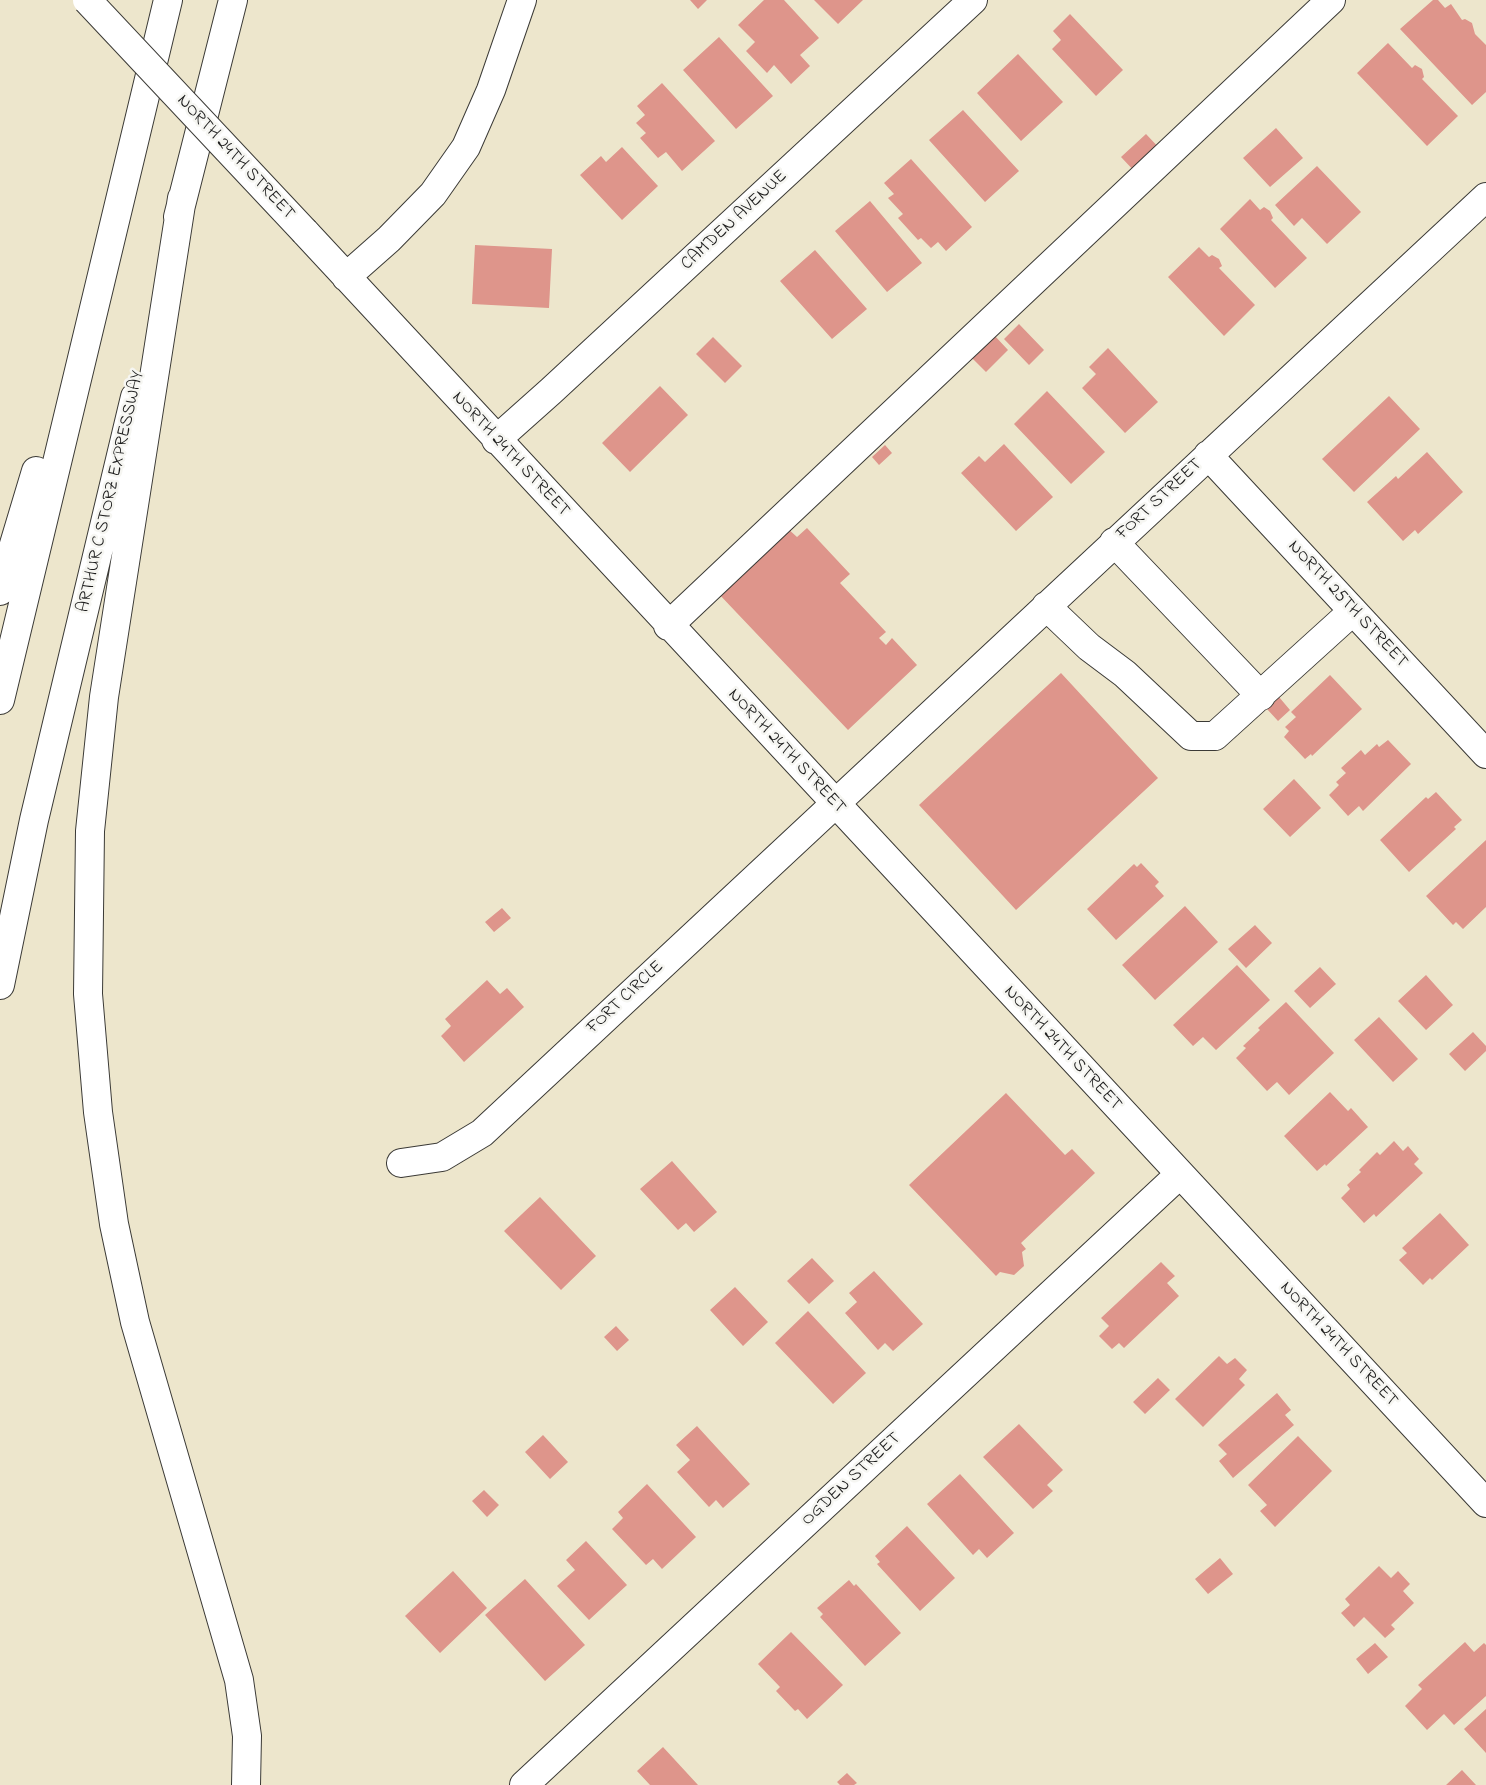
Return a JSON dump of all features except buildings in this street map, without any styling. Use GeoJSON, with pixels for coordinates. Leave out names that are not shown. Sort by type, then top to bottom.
{"type":"FeatureCollection","features":[{"type":"Feature","properties":{"kind":"main road","name":"NORTH 24TH STREET"},"geometry":{"type":"LineString","coordinates":[[87,0],[305,232],[668,626],[1486,1503]]}},
{"type":"Feature","properties":{"kind":"main road"},"geometry":{"type":"LineString","coordinates":[[0,700],[168,0]]}},
{"type":"Feature","properties":{"kind":"main road","name":"ARTHUR C STORZ EXPRESSWAY"},"geometry":{"type":"LineString","coordinates":[[0,985],[34,820],[182,198],[233,0]]}},
{"type":"Feature","properties":{"kind":"main road"},"geometry":{"type":"LineString","coordinates":[[346,278],[389,239],[433,194],[466,147],[491,90],[522,0]]}},
{"type":"Feature","properties":{"kind":"main road","name":"CAMDEN AVENUE"},"geometry":{"type":"LineString","coordinates":[[496,440],[551,392],[973,0]]}},
{"type":"Feature","properties":{"kind":"main road"},"geometry":{"type":"LineString","coordinates":[[668,626],[1330,0]]}},
{"type":"Feature","properties":{"kind":"main road"},"geometry":{"type":"LineString","coordinates":[[0,591],[127,170]]}},
{"type":"Feature","properties":{"kind":"main road","name":"FORT STREET"},"geometry":{"type":"LineString","coordinates":[[834,803],[1486,197]]}},
{"type":"Feature","properties":{"kind":"main road"},"geometry":{"type":"LineString","coordinates":[[182,198],[104,697],[90,832],[88,994],[98,1112],[114,1224],[135,1322],[239,1680],[247,1736],[246,1785]]}},
{"type":"Feature","properties":{"kind":"main road","name":"NORTH 25TH STREET"},"geometry":{"type":"LineString","coordinates":[[1208,455],[1486,754]]}},
{"type":"Feature","properties":{"kind":"main road"},"geometry":{"type":"LineString","coordinates":[[1114,542],[1261,696]]}},
{"type":"Feature","properties":{"kind":"main road"},"geometry":{"type":"LineString","coordinates":[[1046,606],[1089,647],[1125,674],[1191,736],[1215,736],[1353,611]]}},
{"type":"Feature","properties":{"kind":"main road","name":"FORT CIRCLE"},"geometry":{"type":"LineString","coordinates":[[401,1163],[442,1156],[482,1133],[834,803]]}},
{"type":"Feature","properties":{"kind":"main road","name":"OGDEN STREET"},"geometry":{"type":"LineString","coordinates":[[524,1785],[1179,1174]]}}]}
